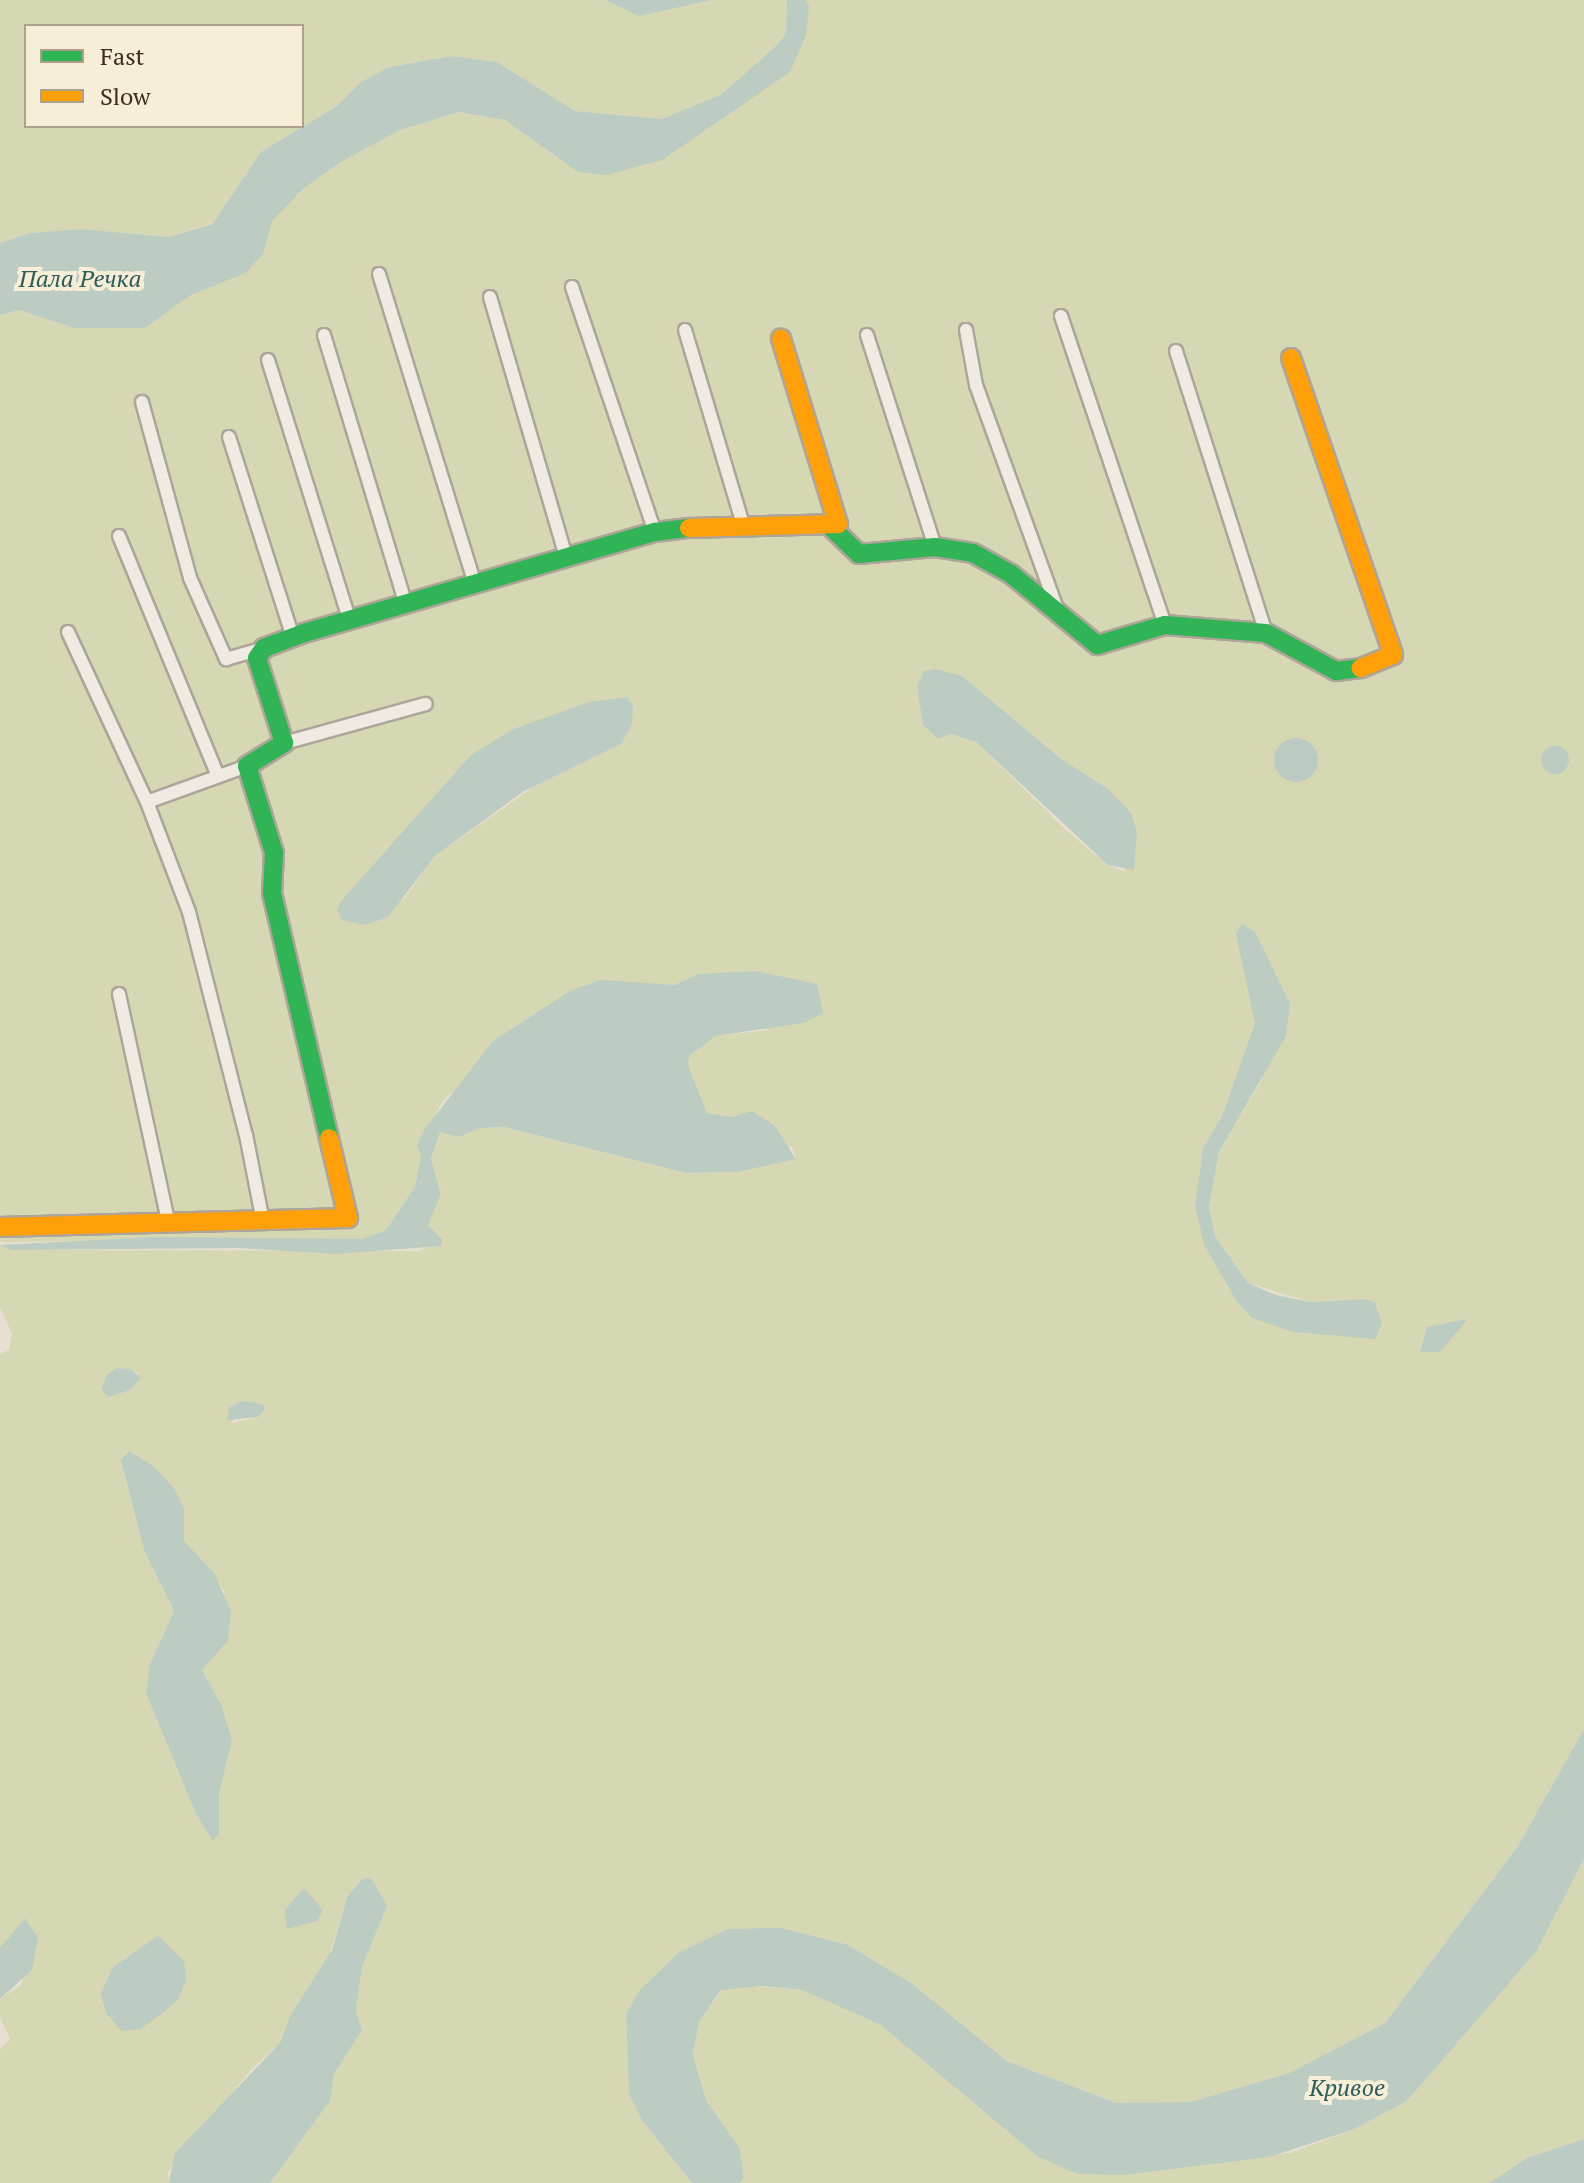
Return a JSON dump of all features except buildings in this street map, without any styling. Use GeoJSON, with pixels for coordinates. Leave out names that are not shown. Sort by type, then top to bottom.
{"type":"FeatureCollection","features":[{"type":"Feature","properties":{"kind":"street"},"geometry":{"type":"LineString","coordinates":[[379,274],[474,580]]}},
{"type":"Feature","properties":{"kind":"street"},"geometry":{"type":"LineString","coordinates":[[572,287],[655,532]]}},
{"type":"Feature","properties":{"kind":"street"},"geometry":{"type":"LineString","coordinates":[[490,297],[565,554]]}},
{"type":"Feature","properties":{"kind":"street"},"geometry":{"type":"LineString","coordinates":[[1061,316],[1165,625]]}},
{"type":"Feature","properties":{"kind":"street"},"geometry":{"type":"LineString","coordinates":[[685,330],[743,525]]}},
{"type":"Feature","properties":{"kind":"street"},"geometry":{"type":"LineString","coordinates":[[966,330],[976,385],[1058,613]]}},
{"type":"Feature","properties":{"kind":"street"},"geometry":{"type":"LineString","coordinates":[[324,335],[405,602]]}},
{"type":"Feature","properties":{"kind":"street"},"geometry":{"type":"LineString","coordinates":[[867,335],[935,547]]}},
{"type":"Feature","properties":{"kind":"street"},"geometry":{"type":"LineString","coordinates":[[142,402],[190,578],[226,659],[474,580],[655,532],[743,525],[832,528],[838,524],[781,339]]}},
{"type":"Feature","properties":{"kind":"street"},"geometry":{"type":"LineString","coordinates":[[1176,351],[1266,633]]}},
{"type":"Feature","properties":{"kind":"street"},"geometry":{"type":"LineString","coordinates":[[832,528],[859,554],[935,547],[973,553],[1011,574],[1097,645],[1165,625],[1266,633],[1336,671],[1371,666],[1393,655],[1291,358]]}},
{"type":"Feature","properties":{"kind":"street"},"geometry":{"type":"LineString","coordinates":[[268,360],[349,619]]}},
{"type":"Feature","properties":{"kind":"street"},"geometry":{"type":"LineString","coordinates":[[229,437],[293,637]]}},
{"type":"Feature","properties":{"kind":"street"},"geometry":{"type":"LineString","coordinates":[[119,536],[218,776]]}},
{"type":"Feature","properties":{"kind":"street"},"geometry":{"type":"LineString","coordinates":[[68,632],[147,802],[189,912],[246,1135],[263,1222]]}},
{"type":"Feature","properties":{"kind":"street"},"geometry":{"type":"LineString","coordinates":[[264,648],[257,658],[284,743]]}},
{"type":"Feature","properties":{"kind":"street"},"geometry":{"type":"LineString","coordinates":[[147,802],[247,766],[284,743],[426,704]]}},
{"type":"Feature","properties":{"kind":"street"},"geometry":{"type":"LineString","coordinates":[[0,1227],[348,1218],[272,894],[274,853],[247,766]]}},
{"type":"Feature","properties":{"kind":"street"},"geometry":{"type":"LineString","coordinates":[[119,994],[168,1221]]}},
{"type":"Feature","properties":{"kind":"green space"},"geometry":{"type":"Polygon","coordinates":[[[0,0],[605,0],[640,15],[711,0],[787,0],[786,33],[778,44],[722,94],[662,119],[575,111],[497,62],[452,56],[389,67],[361,82],[337,106],[304,126],[304,24],[24,24],[24,128],[301,128],[261,152],[212,223],[169,237],[80,229],[30,233],[0,243],[0,0]]]}},
{"type":"Feature","properties":{"kind":"green space"},"geometry":{"type":"Polygon","coordinates":[[[805,0],[1584,0],[1584,1729],[1518,1846],[1385,2023],[1289,2073],[1191,2102],[1116,2103],[1007,2061],[911,1983],[848,1945],[626,2014],[629,2094],[641,2119],[692,2183],[270,2183],[330,2101],[334,2074],[362,2030],[356,2011],[362,1967],[385,1911],[362,1879],[347,1897],[328,1959],[290,2016],[280,2043],[250,2071],[168,2172],[169,2183],[0,2183],[0,2049],[10,2039],[0,2017],[0,1999],[21,1985],[34,1934],[25,1918],[0,1948],[0,1354],[9,1350],[12,1334],[0,1307],[0,1245],[11,1250],[420,1251],[442,1239],[428,1225],[441,1193],[431,1160],[440,1131],[459,1137],[480,1128],[503,1127],[686,1173],[737,1172],[796,1158],[793,1148],[732,1117],[707,1113],[688,1065],[690,1055],[716,1036],[768,1030],[755,971],[698,974],[675,986],[619,985],[610,980],[445,1098],[417,1145],[421,1156],[415,1187],[386,1230],[362,1239],[0,1242],[0,315],[19,310],[74,328],[145,328],[191,295],[246,273],[263,254],[272,221],[304,188],[341,162],[400,130],[459,112],[505,120],[578,172],[790,72],[809,6],[805,0]],[[962,676],[949,734],[976,742],[1068,832],[1108,865],[1125,872],[1108,789],[1060,758],[962,676]],[[470,756],[337,910],[403,900],[435,856],[543,780],[470,756]],[[1264,950],[1247,983],[1255,1023],[1222,1116],[1203,1148],[1195,1206],[1252,1318],[1346,1299],[1310,1302],[1248,1283],[1215,1236],[1209,1207],[1219,1152],[1261,1081],[1290,1003],[1264,950]],[[117,1368],[109,1397],[129,1390],[138,1373],[117,1368]],[[241,1401],[232,1423],[258,1417],[263,1405],[241,1401]],[[122,1460],[145,1553],[174,1611],[150,1664],[157,1721],[219,1833],[219,1794],[232,1740],[222,1706],[202,1670],[228,1641],[224,1591],[184,1541],[184,1508],[122,1460]],[[186,1981],[130,2032],[178,2000],[186,1981]]]}},
{"type":"Feature","properties":{"kind":"green space"},"geometry":{"type":"Polygon","coordinates":[[[1584,1859],[1584,2139],[1527,2158],[1489,2183],[740,2183],[744,2177],[740,2149],[706,2100],[693,2056],[699,2022],[722,1990],[738,1985],[802,1990],[881,2025],[932,2065],[1124,2175],[1290,2153],[1352,2130],[1407,2101],[1536,1952],[1584,1859]]]}},
{"type":"Feature","properties":{"kind":"water"},"geometry":{"type":"Polygon","coordinates":[[[605,0],[711,0],[639,16],[605,0]]]}},
{"type":"Feature","properties":{"kind":"water","name":"Пала Речка"},"geometry":{"type":"Polygon","coordinates":[[[787,0],[805,0],[809,6],[806,35],[790,72],[662,160],[606,175],[578,172],[505,120],[459,112],[400,130],[341,162],[304,188],[272,221],[263,254],[246,273],[191,295],[145,328],[74,328],[19,310],[0,315],[0,243],[30,233],[81,229],[169,237],[212,224],[261,152],[304,128],[337,106],[361,82],[389,67],[452,56],[497,62],[575,111],[662,119],[722,94],[778,44],[786,33],[787,0]]]}},
{"type":"Feature","properties":{"kind":"water"},"geometry":{"type":"Polygon","coordinates":[[[935,669],[962,676],[1060,758],[1108,789],[1131,813],[1137,832],[1134,870],[1108,865],[976,742],[950,734],[938,739],[923,725],[917,686],[924,671],[935,669]]]}},
{"type":"Feature","properties":{"kind":"water"},"geometry":{"type":"Polygon","coordinates":[[[627,697],[633,705],[632,724],[621,744],[524,791],[435,856],[388,917],[365,925],[342,920],[337,910],[342,900],[470,756],[511,730],[589,702],[627,697]]]}},
{"type":"Feature","properties":{"kind":"water"},"geometry":{"type":"Polygon","coordinates":[[[1296,738],[1312,744],[1318,760],[1312,776],[1296,782],[1280,776],[1274,760],[1280,744],[1296,738]]]}},
{"type":"Feature","properties":{"kind":"water"},"geometry":{"type":"Polygon","coordinates":[[[1555,746],[1565,750],[1569,760],[1565,770],[1555,774],[1545,770],[1541,760],[1545,750],[1555,746]]]}},
{"type":"Feature","properties":{"kind":"water"},"geometry":{"type":"Polygon","coordinates":[[[1242,924],[1255,932],[1290,1003],[1286,1036],[1219,1152],[1209,1207],[1215,1236],[1248,1283],[1276,1295],[1310,1302],[1365,1299],[1375,1303],[1382,1323],[1375,1339],[1293,1332],[1252,1318],[1237,1302],[1204,1244],[1195,1206],[1203,1148],[1222,1116],[1255,1023],[1236,934],[1242,924]]]}},
{"type":"Feature","properties":{"kind":"water"},"geometry":{"type":"Polygon","coordinates":[[[755,971],[817,984],[823,1013],[803,1023],[716,1036],[690,1055],[688,1065],[707,1113],[732,1117],[752,1111],[775,1126],[796,1159],[737,1172],[686,1173],[504,1127],[480,1128],[459,1137],[440,1132],[431,1159],[441,1194],[428,1225],[442,1239],[441,1246],[335,1254],[239,1248],[11,1250],[0,1245],[156,1237],[362,1239],[386,1230],[415,1187],[421,1156],[417,1145],[424,1130],[493,1041],[570,991],[600,980],[675,985],[698,974],[755,971]]]}},
{"type":"Feature","properties":{"kind":"water"},"geometry":{"type":"Polygon","coordinates":[[[1468,1319],[1440,1352],[1420,1352],[1427,1327],[1468,1319]]]}},
{"type":"Feature","properties":{"kind":"water"},"geometry":{"type":"Polygon","coordinates":[[[117,1368],[130,1369],[141,1378],[130,1390],[109,1397],[101,1390],[107,1375],[117,1368]]]}},
{"type":"Feature","properties":{"kind":"water"},"geometry":{"type":"Polygon","coordinates":[[[241,1401],[263,1404],[265,1409],[258,1417],[227,1420],[229,1408],[241,1401]]]}},
{"type":"Feature","properties":{"kind":"water"},"geometry":{"type":"Polygon","coordinates":[[[129,1451],[153,1466],[173,1487],[184,1508],[184,1541],[214,1573],[231,1611],[228,1641],[202,1670],[222,1706],[232,1740],[219,1794],[219,1833],[213,1841],[197,1816],[146,1693],[150,1664],[174,1611],[145,1553],[121,1460],[129,1451]]]}},
{"type":"Feature","properties":{"kind":"water","name":"Кривое"},"geometry":{"type":"Polygon","coordinates":[[[1584,1729],[1584,1859],[1536,1952],[1407,2101],[1352,2130],[1269,2157],[1124,2175],[1077,2174],[1037,2156],[881,2025],[802,1990],[761,1986],[721,1990],[699,2022],[693,2055],[706,2100],[740,2149],[744,2177],[740,2183],[692,2183],[641,2119],[629,2094],[626,2014],[639,1991],[678,1953],[728,1929],[781,1928],[848,1945],[911,1983],[1007,2061],[1116,2103],[1191,2102],[1289,2073],[1385,2023],[1518,1846],[1584,1729]]]}},
{"type":"Feature","properties":{"kind":"water"},"geometry":{"type":"Polygon","coordinates":[[[371,1878],[387,1906],[362,1967],[356,2011],[362,2030],[334,2074],[330,2101],[270,2183],[169,2183],[175,2153],[280,2043],[290,2016],[332,1950],[347,1897],[362,1879],[371,1878]]]}},
{"type":"Feature","properties":{"kind":"water"},"geometry":{"type":"Polygon","coordinates":[[[304,1888],[323,1910],[317,1921],[287,1929],[285,1910],[304,1888]]]}},
{"type":"Feature","properties":{"kind":"water"},"geometry":{"type":"Polygon","coordinates":[[[25,1918],[38,1938],[32,1970],[0,1999],[0,1948],[25,1918]]]}},
{"type":"Feature","properties":{"kind":"water"},"geometry":{"type":"Polygon","coordinates":[[[158,1936],[184,1961],[186,1981],[178,2000],[164,2012],[140,2029],[122,2031],[106,2013],[101,1993],[113,1967],[158,1936]]]}},
{"type":"Feature","properties":{"kind":"water"},"geometry":{"type":"Polygon","coordinates":[[[1584,2139],[1584,2183],[1489,2183],[1527,2158],[1584,2139]]]}},
{"type":"Feature","properties":{"kind":"traffic: fast"},"geometry":{"type":"LineString","coordinates":[[329,1138],[272,894],[274,853],[247,766],[284,743],[257,658],[264,648],[304,633],[655,532],[689,528]]}},
{"type":"Feature","properties":{"kind":"traffic: fast"},"geometry":{"type":"LineString","coordinates":[[832,528],[859,554],[935,547],[973,553],[1011,574],[1097,645],[1165,625],[1266,633],[1336,671],[1360,668]]}},
{"type":"Feature","properties":{"kind":"traffic: slow"},"geometry":{"type":"LineString","coordinates":[[689,528],[838,524],[781,339]]}},
{"type":"Feature","properties":{"kind":"traffic: slow"},"geometry":{"type":"LineString","coordinates":[[1291,358],[1393,655],[1360,668]]}},
{"type":"Feature","properties":{"kind":"traffic: slow"},"geometry":{"type":"LineString","coordinates":[[0,1227],[348,1218],[329,1138]]}}]}
